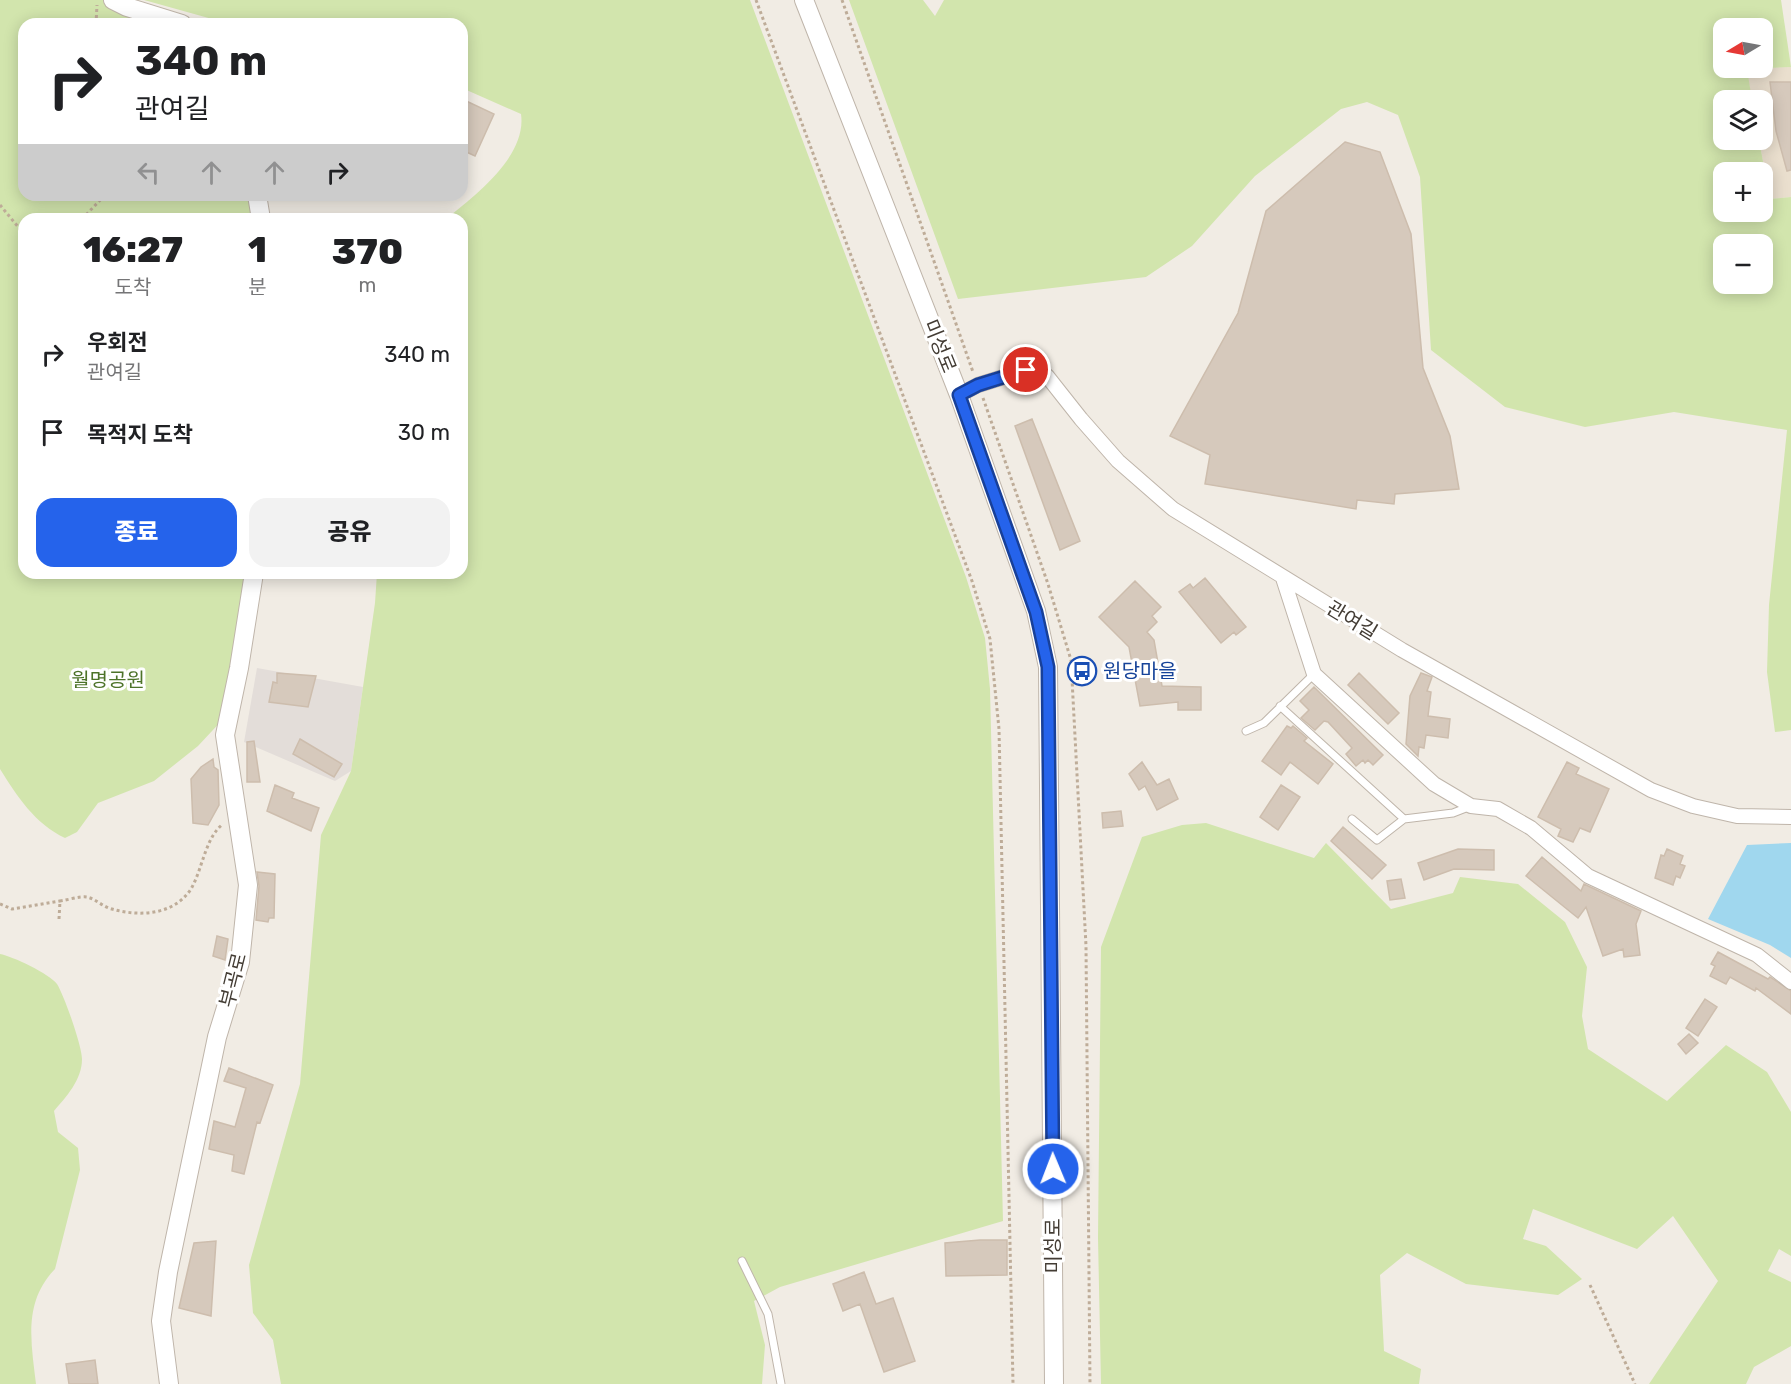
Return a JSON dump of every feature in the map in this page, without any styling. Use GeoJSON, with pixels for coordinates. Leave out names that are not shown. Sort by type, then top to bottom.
{"type":"FeatureCollection","features":[{"type":"Feature","properties":{"kind":"street"},"geometry":{"type":"LineString","coordinates":[[113,0],[127,7],[163,18]]}},
{"type":"Feature","properties":{"kind":"street","name":"미성로"},"geometry":{"type":"LineString","coordinates":[[804,0],[959,395],[1036,612],[1048,667],[1054,1384]]}},
{"type":"Feature","properties":{"kind":"street","name":"관여길"},"geometry":{"type":"LineString","coordinates":[[959,395],[978,385],[1026,370],[1047,376],[1118,461],[1173,509],[1402,650],[1651,790],[1694,806],[1737,816],[1791,817]]}},
{"type":"Feature","properties":{"kind":"street"},"geometry":{"type":"LineString","coordinates":[[1283,578],[1314,674],[1434,784],[1472,806],[1498,809],[1531,828],[1588,876],[1757,955],[1791,982]]}},
{"type":"Feature","properties":{"kind":"street","name":"부곡로"},"geometry":{"type":"LineString","coordinates":[[169,1384],[161,1321],[168,1272],[217,1037],[240,962],[248,885],[225,735],[239,668],[253,579]]}},
{"type":"Feature","properties":{"kind":"lane"},"geometry":{"type":"LineString","coordinates":[[1246,731],[1264,723],[1314,674]]}},
{"type":"Feature","properties":{"kind":"lane"},"geometry":{"type":"LineString","coordinates":[[1280,706],[1404,819]]}},
{"type":"Feature","properties":{"kind":"lane"},"geometry":{"type":"LineString","coordinates":[[1352,819],[1377,840],[1404,819],[1453,813],[1472,806]]}},
{"type":"Feature","properties":{"kind":"lane"},"geometry":{"type":"LineString","coordinates":[[742,1261],[768,1314],[781,1384]]}},
{"type":"Feature","properties":{"kind":"path"},"geometry":{"type":"LineString","coordinates":[[96,18],[97,0]]}},
{"type":"Feature","properties":{"kind":"path"},"geometry":{"type":"LineString","coordinates":[[756,0],[972,581],[990,639],[999,729],[1013,1384]]}},
{"type":"Feature","properties":{"kind":"path"},"geometry":{"type":"LineString","coordinates":[[842,0],[1048,584],[1071,660],[1086,946],[1090,1384]]}},
{"type":"Feature","properties":{"kind":"path"},"geometry":{"type":"LineString","coordinates":[[88,213],[99,201]]}},
{"type":"Feature","properties":{"kind":"path"},"geometry":{"type":"LineString","coordinates":[[0,205],[18,227]]}},
{"type":"Feature","properties":{"kind":"path"},"geometry":{"type":"LineString","coordinates":[[0,903],[12,909],[86,897],[111,909],[146,914],[170,908],[189,891],[194,883],[203,867],[213,832],[238,811]]}},
{"type":"Feature","properties":{"kind":"path"},"geometry":{"type":"LineString","coordinates":[[58,919],[60,901]]}},
{"type":"Feature","properties":{"kind":"path"},"geometry":{"type":"LineString","coordinates":[[1590,1284],[1635,1384]]}},
{"type":"Feature","properties":{"kind":"shaded area"},"geometry":{"type":"Polygon","coordinates":[[[1773,67],[1791,67],[1791,197],[1773,199],[1773,162],[1763,162],[1761,150],[1773,150],[1773,90],[1750,90],[1748,78],[1773,78],[1773,67]]]}},
{"type":"Feature","properties":{"kind":"shaded area"},"geometry":{"type":"Polygon","coordinates":[[[257,668],[363,687],[351,771],[335,781],[244,742],[257,668]]]}},
{"type":"Feature","properties":{"kind":"green space","name":"월명공원"},"geometry":{"type":"Polygon","coordinates":[[[0,0],[103,0],[112,9],[142,18],[18,18],[18,201],[255,201],[256,213],[18,213],[18,579],[248,579],[226,716],[198,746],[154,781],[98,803],[77,832],[65,838],[36,817],[20,799],[0,769],[0,0]]]}},
{"type":"Feature","properties":{"kind":"green space"},"geometry":{"type":"Polygon","coordinates":[[[144,0],[750,0],[966,577],[985,638],[990,689],[1003,1221],[780,1287],[754,1301],[765,1345],[762,1384],[281,1384],[273,1340],[253,1313],[249,1265],[300,1084],[321,835],[351,771],[377,579],[468,579],[468,213],[453,213],[484,186],[508,159],[521,130],[521,114],[468,91],[468,18],[208,18],[144,0]]]}},
{"type":"Feature","properties":{"kind":"green space"},"geometry":{"type":"Polygon","coordinates":[[[849,0],[923,0],[935,16],[944,0],[1781,0],[1791,67],[1773,68],[1773,18],[1713,18],[1713,78],[1748,78],[1750,90],[1713,90],[1713,150],[1761,150],[1763,162],[1713,162],[1713,222],[1773,222],[1773,199],[1791,197],[1791,730],[1775,732],[1767,672],[1769,605],[1787,430],[1674,412],[1585,427],[1505,407],[1431,350],[1420,177],[1398,115],[1367,102],[1341,109],[1255,176],[1192,246],[1146,277],[958,299],[849,0]]]}},
{"type":"Feature","properties":{"kind":"green space"},"geometry":{"type":"Polygon","coordinates":[[[1206,823],[1314,858],[1326,843],[1391,909],[1453,893],[1460,877],[1518,884],[1565,922],[1587,967],[1582,1016],[1588,1049],[1667,1101],[1726,1045],[1767,1072],[1791,1112],[1791,1256],[1779,1249],[1768,1271],[1791,1282],[1791,1346],[1754,1367],[1746,1384],[1649,1384],[1718,1281],[1673,1216],[1637,1249],[1533,1209],[1523,1239],[1546,1246],[1582,1279],[1558,1295],[1466,1284],[1407,1253],[1380,1275],[1384,1351],[1421,1369],[1419,1384],[1101,1384],[1098,1238],[1101,947],[1142,837],[1182,825],[1206,823]]]}},
{"type":"Feature","properties":{"kind":"green space"},"geometry":{"type":"Polygon","coordinates":[[[0,954],[30,966],[47,975],[57,984],[72,1021],[82,1059],[76,1081],[54,1111],[58,1132],[78,1148],[80,1170],[55,1269],[38,1295],[34,1309],[31,1338],[36,1384],[0,1384],[0,954]]]}},
{"type":"Feature","properties":{"kind":"water"},"geometry":{"type":"Polygon","coordinates":[[[1791,843],[1791,958],[1770,945],[1708,919],[1747,845],[1791,843]]]}},
{"type":"Feature","properties":{"kind":"building"},"geometry":{"type":"Polygon","coordinates":[[[1770,82],[1791,82],[1791,170],[1787,171],[1776,131],[1773,90],[1771,90],[1770,82]]]}},
{"type":"Feature","properties":{"kind":"building"},"geometry":{"type":"Polygon","coordinates":[[[468,102],[494,114],[475,156],[468,153],[468,102]]]}},
{"type":"Feature","properties":{"kind":"building"},"geometry":{"type":"Polygon","coordinates":[[[1345,142],[1380,152],[1411,234],[1423,368],[1450,436],[1459,489],[1395,494],[1394,504],[1357,500],[1356,509],[1205,484],[1210,455],[1170,436],[1238,313],[1266,211],[1345,142]]]}},
{"type":"Feature","properties":{"kind":"building"},"geometry":{"type":"Polygon","coordinates":[[[1032,419],[1080,541],[1060,550],[1015,426],[1032,419]]]}},
{"type":"Feature","properties":{"kind":"building"},"geometry":{"type":"Polygon","coordinates":[[[1205,578],[1246,627],[1236,635],[1234,632],[1221,643],[1179,592],[1190,584],[1193,588],[1205,578]]]}},
{"type":"Feature","properties":{"kind":"building"},"geometry":{"type":"Polygon","coordinates":[[[1135,581],[1161,607],[1152,616],[1157,622],[1147,632],[1154,640],[1162,686],[1201,687],[1201,710],[1178,710],[1178,702],[1140,706],[1129,647],[1099,617],[1135,581]]]}},
{"type":"Feature","properties":{"kind":"building"},"geometry":{"type":"Polygon","coordinates":[[[277,673],[316,676],[308,707],[269,702],[273,682],[277,683],[277,673]]]}},
{"type":"Feature","properties":{"kind":"building"},"geometry":{"type":"Polygon","coordinates":[[[1359,673],[1399,713],[1388,724],[1348,685],[1359,673]]]}},
{"type":"Feature","properties":{"kind":"building"},"geometry":{"type":"Polygon","coordinates":[[[1421,673],[1432,677],[1427,691],[1431,692],[1428,716],[1450,719],[1448,738],[1426,735],[1424,748],[1419,747],[1418,756],[1406,744],[1410,696],[1421,673]]]}},
{"type":"Feature","properties":{"kind":"building"},"geometry":{"type":"Polygon","coordinates":[[[1314,687],[1383,755],[1373,765],[1368,760],[1365,763],[1363,760],[1356,766],[1346,754],[1352,748],[1328,722],[1324,721],[1315,730],[1301,718],[1309,710],[1300,701],[1314,687]]]}},
{"type":"Feature","properties":{"kind":"building"},"geometry":{"type":"Polygon","coordinates":[[[1287,726],[1291,728],[1293,726],[1307,738],[1304,741],[1333,764],[1318,784],[1290,762],[1281,775],[1262,761],[1287,726]]]}},
{"type":"Feature","properties":{"kind":"building"},"geometry":{"type":"Polygon","coordinates":[[[300,739],[342,764],[334,777],[293,754],[300,739]]]}},
{"type":"Feature","properties":{"kind":"building"},"geometry":{"type":"Polygon","coordinates":[[[254,741],[260,782],[247,782],[247,742],[254,741]]]}},
{"type":"Feature","properties":{"kind":"building"},"geometry":{"type":"Polygon","coordinates":[[[213,759],[214,767],[218,770],[219,805],[208,825],[193,823],[191,779],[201,767],[213,759]]]}},
{"type":"Feature","properties":{"kind":"building"},"geometry":{"type":"Polygon","coordinates":[[[1142,762],[1157,785],[1169,779],[1178,799],[1157,810],[1145,786],[1139,790],[1129,774],[1142,762]]]}},
{"type":"Feature","properties":{"kind":"building"},"geometry":{"type":"Polygon","coordinates":[[[1567,762],[1579,768],[1576,774],[1609,789],[1590,832],[1580,828],[1573,842],[1558,836],[1561,829],[1538,817],[1567,762]]]}},
{"type":"Feature","properties":{"kind":"building"},"geometry":{"type":"Polygon","coordinates":[[[275,785],[294,793],[292,798],[319,808],[311,831],[267,811],[275,785]]]}},
{"type":"Feature","properties":{"kind":"building"},"geometry":{"type":"Polygon","coordinates":[[[1281,785],[1300,797],[1278,830],[1260,817],[1281,785]]]}},
{"type":"Feature","properties":{"kind":"building"},"geometry":{"type":"Polygon","coordinates":[[[1121,811],[1123,826],[1103,828],[1102,813],[1121,811]]]}},
{"type":"Feature","properties":{"kind":"building"},"geometry":{"type":"Polygon","coordinates":[[[1343,827],[1386,865],[1372,879],[1331,841],[1343,827]]]}},
{"type":"Feature","properties":{"kind":"building"},"geometry":{"type":"Polygon","coordinates":[[[1458,849],[1494,850],[1494,870],[1454,869],[1424,880],[1418,863],[1458,849]]]}},
{"type":"Feature","properties":{"kind":"building"},"geometry":{"type":"Polygon","coordinates":[[[1667,849],[1683,856],[1680,864],[1685,866],[1680,878],[1676,876],[1673,885],[1655,878],[1661,855],[1664,856],[1667,849]]]}},
{"type":"Feature","properties":{"kind":"building"},"geometry":{"type":"Polygon","coordinates":[[[1542,857],[1581,891],[1584,884],[1641,911],[1636,924],[1640,955],[1624,957],[1623,949],[1603,956],[1586,907],[1578,918],[1526,876],[1542,857]]]}},
{"type":"Feature","properties":{"kind":"building"},"geometry":{"type":"Polygon","coordinates":[[[257,872],[275,874],[274,918],[269,918],[268,922],[256,920],[259,886],[257,872]]]}},
{"type":"Feature","properties":{"kind":"building"},"geometry":{"type":"Polygon","coordinates":[[[1401,879],[1405,898],[1390,900],[1387,881],[1401,879]]]}},
{"type":"Feature","properties":{"kind":"building"},"geometry":{"type":"Polygon","coordinates":[[[217,936],[228,939],[225,960],[213,956],[217,936]]]}},
{"type":"Feature","properties":{"kind":"building"},"geometry":{"type":"Polygon","coordinates":[[[1718,952],[1768,979],[1770,977],[1791,991],[1791,1014],[1756,988],[1755,991],[1730,977],[1726,984],[1710,976],[1715,966],[1711,964],[1718,952]]]}},
{"type":"Feature","properties":{"kind":"building"},"geometry":{"type":"Polygon","coordinates":[[[1705,999],[1717,1007],[1698,1036],[1686,1028],[1705,999]]]}},
{"type":"Feature","properties":{"kind":"building"},"geometry":{"type":"Polygon","coordinates":[[[1689,1034],[1698,1043],[1686,1054],[1678,1044],[1689,1034]]]}},
{"type":"Feature","properties":{"kind":"building"},"geometry":{"type":"Polygon","coordinates":[[[229,1068],[273,1085],[260,1123],[257,1122],[244,1174],[232,1171],[234,1155],[209,1149],[214,1121],[235,1127],[246,1088],[224,1081],[229,1068]]]}},
{"type":"Feature","properties":{"kind":"building"},"geometry":{"type":"Polygon","coordinates":[[[1007,1240],[1007,1275],[946,1276],[945,1243],[1007,1240]]]}},
{"type":"Feature","properties":{"kind":"building"},"geometry":{"type":"Polygon","coordinates":[[[216,1241],[211,1316],[179,1308],[194,1243],[216,1241]]]}},
{"type":"Feature","properties":{"kind":"building"},"geometry":{"type":"Polygon","coordinates":[[[864,1272],[876,1304],[893,1298],[915,1361],[884,1372],[860,1304],[843,1311],[833,1284],[864,1272]]]}},
{"type":"Feature","properties":{"kind":"building"},"geometry":{"type":"Polygon","coordinates":[[[95,1360],[98,1384],[69,1384],[66,1364],[95,1360]]]}},
{"type":"Feature","properties":{"kind":"place","name":"원당마을"},"geometry":{"type":"Point","coordinates":[1082,671]}},
{"type":"Feature","properties":{"kind":"route"},"geometry":{"type":"LineString","coordinates":[[1026,370],[978,385],[959,395],[1036,612],[1048,667],[1053,1169]]}}]}
